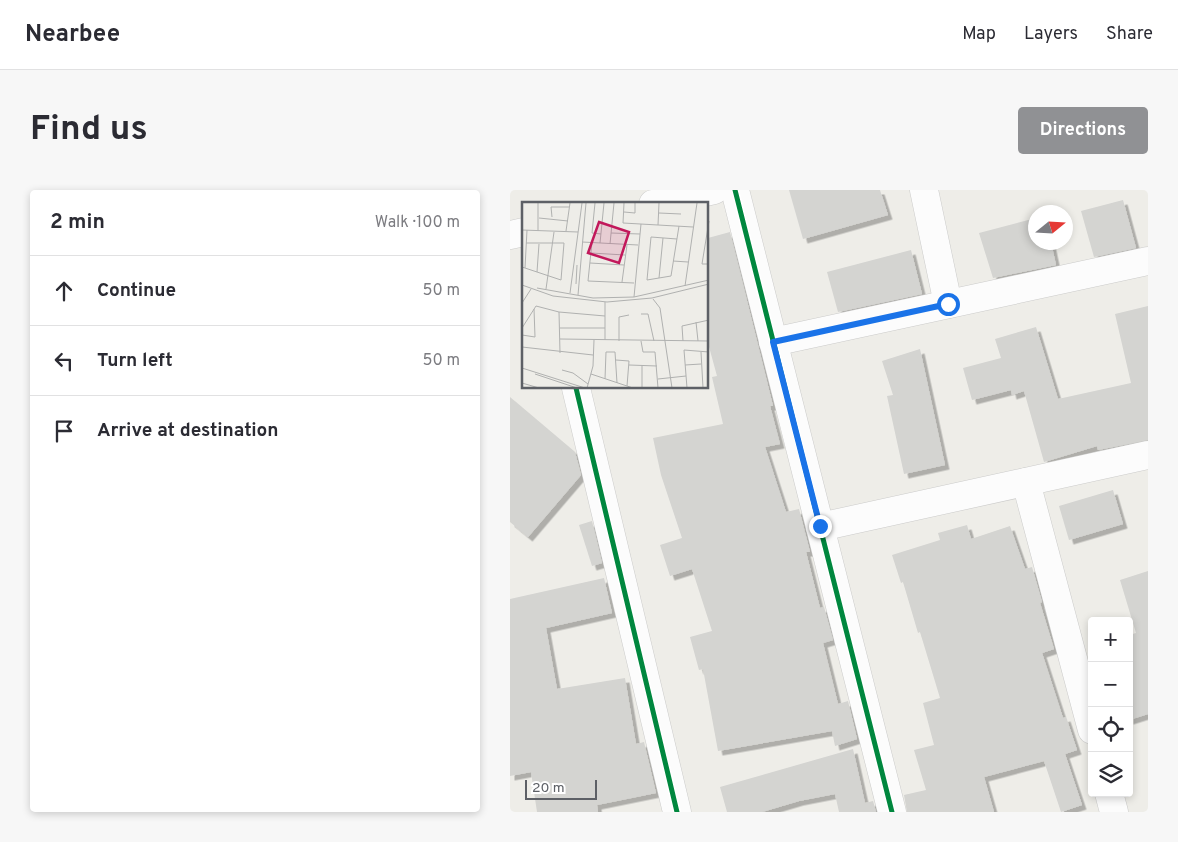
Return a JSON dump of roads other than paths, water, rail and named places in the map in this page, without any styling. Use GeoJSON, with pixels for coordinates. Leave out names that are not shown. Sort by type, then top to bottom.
{"type":"FeatureCollection","features":[{"type":"Feature","properties":{"kind":"street"},"geometry":{"type":"LineString","coordinates":[[662,202],[714,190]]}},
{"type":"Feature","properties":{"kind":"street"},"geometry":{"type":"LineString","coordinates":[[736,190],[892,812]]}},
{"type":"Feature","properties":{"kind":"street"},"geometry":{"type":"LineString","coordinates":[[924,190],[948,304]]}},
{"type":"Feature","properties":{"kind":"street"},"geometry":{"type":"LineString","coordinates":[[773,342],[1148,262]]}},
{"type":"Feature","properties":{"kind":"street"},"geometry":{"type":"LineString","coordinates":[[576,389],[678,812]]}},
{"type":"Feature","properties":{"kind":"street"},"geometry":{"type":"LineString","coordinates":[[820,526],[1148,455]]}},
{"type":"Feature","properties":{"kind":"street"},"geometry":{"type":"LineString","coordinates":[[1026,482],[1088,715]]}},
{"type":"Feature","properties":{"kind":"street"},"geometry":{"type":"LineString","coordinates":[[1110,797],[1114,812]]}}]}
